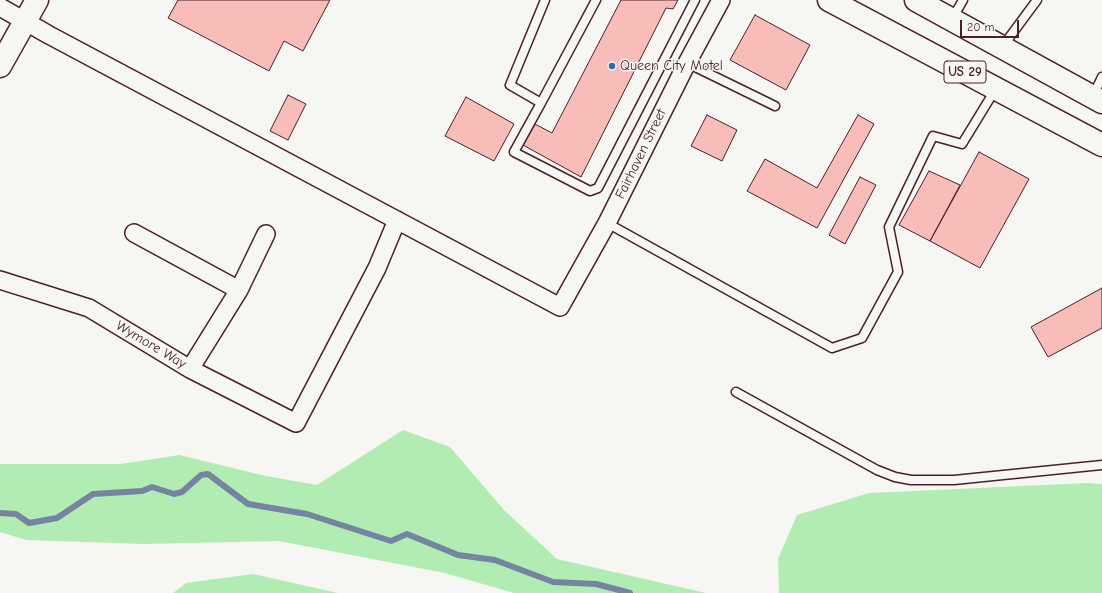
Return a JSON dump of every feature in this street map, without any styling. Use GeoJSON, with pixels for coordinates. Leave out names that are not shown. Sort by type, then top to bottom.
{"type":"FeatureCollection","features":[{"type":"Feature","properties":{"kind":"main road"},"geometry":{"type":"LineString","coordinates":[[0,66],[37,0]]}},
{"type":"Feature","properties":{"kind":"main road","name":"US 29"},"geometry":{"type":"LineString","coordinates":[[829,0],[1102,145]]}},
{"type":"Feature","properties":{"kind":"main road","name":"US 29"},"geometry":{"type":"LineString","coordinates":[[916,0],[1097,99]]}},
{"type":"Feature","properties":{"kind":"street","name":"Fairhaven Street"},"geometry":{"type":"LineString","coordinates":[[397,220],[560,307],[607,223],[687,62],[720,0]]}},
{"type":"Feature","properties":{"kind":"street"},"geometry":{"type":"LineString","coordinates":[[0,7],[49,35],[397,220]]}},
{"type":"Feature","properties":{"kind":"street","name":"Wymore Way"},"geometry":{"type":"LineString","coordinates":[[0,280],[89,308],[190,369],[296,423],[377,268],[397,220]]}},
{"type":"Feature","properties":{"kind":"street"},"geometry":{"type":"LineString","coordinates":[[134,233],[239,290]]}},
{"type":"Feature","properties":{"kind":"street"},"geometry":{"type":"LineString","coordinates":[[190,369],[239,290],[266,234]]}},
{"type":"Feature","properties":{"kind":"lane"},"geometry":{"type":"LineString","coordinates":[[541,103],[510,85],[545,0]]}},
{"type":"Feature","properties":{"kind":"lane"},"geometry":{"type":"LineString","coordinates":[[594,1],[514,152],[590,191],[598,188],[695,0]]}},
{"type":"Feature","properties":{"kind":"lane"},"geometry":{"type":"LineString","coordinates":[[952,20],[963,0]]}},
{"type":"Feature","properties":{"kind":"lane"},"geometry":{"type":"LineString","coordinates":[[1002,47],[1037,0]]}},
{"type":"Feature","properties":{"kind":"lane"},"geometry":{"type":"LineString","coordinates":[[687,62],[775,106]]}},
{"type":"Feature","properties":{"kind":"lane"},"geometry":{"type":"LineString","coordinates":[[1097,99],[1102,77]]}},
{"type":"Feature","properties":{"kind":"lane"},"geometry":{"type":"LineString","coordinates":[[607,223],[832,348],[862,338],[898,272],[889,227],[933,136],[962,144],[996,89]]}},
{"type":"Feature","properties":{"kind":"lane"},"geometry":{"type":"LineString","coordinates":[[736,392],[877,470],[895,477],[911,480],[954,480],[1102,465]]}},
{"type":"Feature","properties":{"kind":"green space"},"geometry":{"type":"Polygon","coordinates":[[[403,430],[450,447],[504,510],[557,559],[706,593],[514,593],[445,573],[279,541],[144,544],[26,540],[0,532],[0,464],[121,464],[179,455],[266,476],[317,485],[403,430]]]}},
{"type":"Feature","properties":{"kind":"green space"},"geometry":{"type":"Polygon","coordinates":[[[1088,483],[1102,484],[1102,593],[779,593],[778,559],[797,515],[869,493],[1088,483]]]}},
{"type":"Feature","properties":{"kind":"green space"},"geometry":{"type":"Polygon","coordinates":[[[253,574],[338,593],[173,593],[186,583],[253,574]]]}},
{"type":"Feature","properties":{"kind":"building"},"geometry":{"type":"Polygon","coordinates":[[[178,0],[330,0],[303,51],[284,41],[269,71],[168,18],[178,0]]]}},
{"type":"Feature","properties":{"kind":"building","name":"Queen City Motel"},"geometry":{"type":"Polygon","coordinates":[[[621,0],[678,0],[673,9],[666,8],[581,177],[523,145],[535,124],[552,133],[621,0]]]}},
{"type":"Feature","properties":{"kind":"building"},"geometry":{"type":"Polygon","coordinates":[[[755,15],[810,45],[786,90],[730,60],[755,15]]]}},
{"type":"Feature","properties":{"kind":"building"},"geometry":{"type":"Polygon","coordinates":[[[288,95],[306,104],[288,140],[270,131],[288,95]]]}},
{"type":"Feature","properties":{"kind":"building"},"geometry":{"type":"Polygon","coordinates":[[[466,97],[514,124],[494,161],[445,136],[466,97]]]}},
{"type":"Feature","properties":{"kind":"building"},"geometry":{"type":"Polygon","coordinates":[[[707,115],[737,130],[722,161],[691,146],[707,115]]]}},
{"type":"Feature","properties":{"kind":"building"},"geometry":{"type":"Polygon","coordinates":[[[858,115],[874,124],[817,228],[747,191],[765,159],[817,188],[858,115]]]}},
{"type":"Feature","properties":{"kind":"building"},"geometry":{"type":"Polygon","coordinates":[[[979,152],[1029,179],[980,268],[930,241],[979,152]]]}},
{"type":"Feature","properties":{"kind":"building"},"geometry":{"type":"Polygon","coordinates":[[[929,171],[960,185],[930,241],[899,225],[929,171]]]}},
{"type":"Feature","properties":{"kind":"building"},"geometry":{"type":"Polygon","coordinates":[[[860,177],[876,185],[845,244],[829,235],[860,177]]]}},
{"type":"Feature","properties":{"kind":"building"},"geometry":{"type":"Polygon","coordinates":[[[1102,288],[1102,328],[1048,357],[1031,327],[1102,288]]]}},
{"type":"Feature","properties":{"kind":"waterway"},"geometry":{"type":"LineString","coordinates":[[0,513],[16,514],[29,523],[57,518],[93,494],[142,491],[152,487],[174,494],[182,492],[201,475],[208,474],[248,504],[307,514],[391,541],[407,534],[458,555],[495,560],[553,582],[596,584],[630,593]]}},
{"type":"Feature","properties":{"kind":"place","name":"Queen City Motel"},"geometry":{"type":"Point","coordinates":[612,66]}}]}
